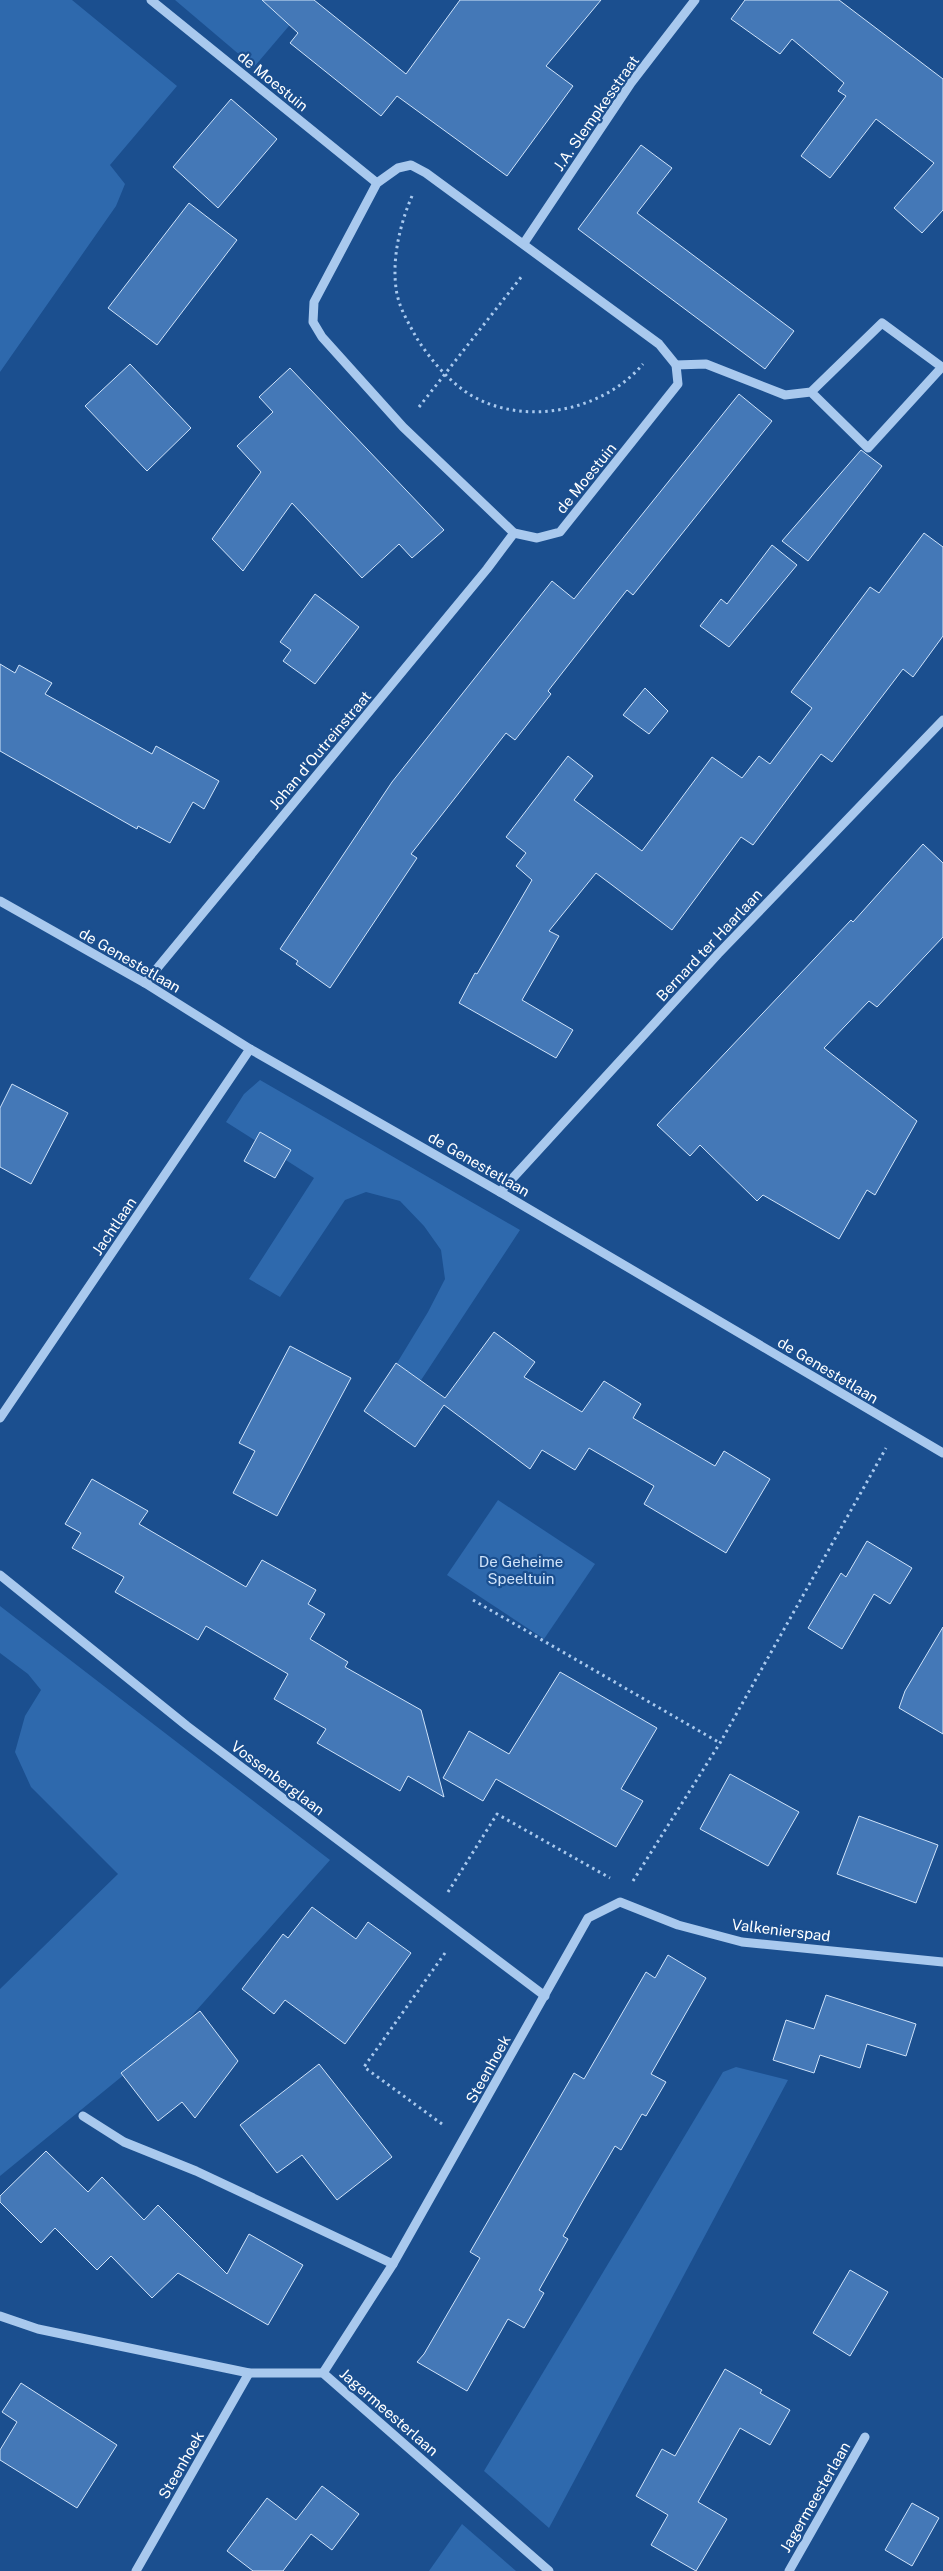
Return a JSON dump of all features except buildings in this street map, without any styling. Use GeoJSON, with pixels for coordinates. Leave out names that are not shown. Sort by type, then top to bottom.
{"type":"FeatureCollection","features":[{"type":"Feature","properties":{"kind":"street","name":"de Moestuin"},"geometry":{"type":"LineString","coordinates":[[151,0],[377,183]]}},
{"type":"Feature","properties":{"kind":"street","name":"J.A. Slempkesstraat"},"geometry":{"type":"LineString","coordinates":[[524,243],[631,83],[694,0]]}},
{"type":"Feature","properties":{"kind":"street"},"geometry":{"type":"LineString","coordinates":[[514,533],[403,427],[322,337],[313,322],[314,302],[377,183],[398,168],[410,166],[426,173],[539,254],[658,344],[676,365],[706,364],[785,395],[811,392],[882,323],[942,367],[868,448],[811,392]]}},
{"type":"Feature","properties":{"kind":"street","name":"de Moestuin"},"geometry":{"type":"LineString","coordinates":[[514,533],[536,538],[560,532],[678,384],[676,365]]}},
{"type":"Feature","properties":{"kind":"street","name":"Johan d'Outreinstraat"},"geometry":{"type":"LineString","coordinates":[[145,983],[487,570],[514,533]]}},
{"type":"Feature","properties":{"kind":"street","name":"Bernard ter Haarlaan"},"geometry":{"type":"LineString","coordinates":[[500,1192],[718,954],[943,720]]}},
{"type":"Feature","properties":{"kind":"street","name":"de Genestetlaan"},"geometry":{"type":"LineString","coordinates":[[0,902],[145,983],[250,1049],[500,1192],[897,1428],[943,1453]]}},
{"type":"Feature","properties":{"kind":"street","name":"Jachtlaan"},"geometry":{"type":"LineString","coordinates":[[0,1418],[250,1049]]}},
{"type":"Feature","properties":{"kind":"street","name":"Vossenberglaan"},"geometry":{"type":"LineString","coordinates":[[0,1575],[187,1726],[545,1996]]}},
{"type":"Feature","properties":{"kind":"street","name":"Valkenierspad"},"geometry":{"type":"LineString","coordinates":[[620,1902],[678,1924],[742,1942],[943,1962]]}},
{"type":"Feature","properties":{"kind":"street","name":"Steenhoek"},"geometry":{"type":"LineString","coordinates":[[323,2373],[393,2264],[588,1918],[620,1902]]}},
{"type":"Feature","properties":{"kind":"street"},"geometry":{"type":"LineString","coordinates":[[83,2116],[124,2142],[196,2171],[393,2264]]}},
{"type":"Feature","properties":{"kind":"street","name":"Jagermeesterlaan"},"geometry":{"type":"LineString","coordinates":[[0,2316],[38,2329],[249,2373],[323,2373],[549,2571]]}},
{"type":"Feature","properties":{"kind":"street","name":"Steenhoek"},"geometry":{"type":"LineString","coordinates":[[136,2571],[249,2373]]}},
{"type":"Feature","properties":{"kind":"street","name":"Jagermeesterlaan"},"geometry":{"type":"LineString","coordinates":[[789,2571],[865,2437]]}},
{"type":"Feature","properties":{"kind":"path"},"geometry":{"type":"LineString","coordinates":[[426,173],[411,197],[405,215],[398,248],[396,289],[401,307],[424,349],[446,374],[480,400],[521,411],[560,410],[578,406],[628,379],[658,344]]}},
{"type":"Feature","properties":{"kind":"path"},"geometry":{"type":"LineString","coordinates":[[403,427],[539,254]]}},
{"type":"Feature","properties":{"kind":"path"},"geometry":{"type":"LineString","coordinates":[[620,1902],[720,1743],[897,1428]]}},
{"type":"Feature","properties":{"kind":"path"},"geometry":{"type":"LineString","coordinates":[[473,1600],[720,1743]]}},
{"type":"Feature","properties":{"kind":"path"},"geometry":{"type":"LineString","coordinates":[[435,1913],[497,1814],[629,1888]]}},
{"type":"Feature","properties":{"kind":"path"},"geometry":{"type":"LineString","coordinates":[[460,1932],[364,2067],[464,2141]]}},
{"type":"Feature","properties":{"kind":"green space"},"geometry":{"type":"Polygon","coordinates":[[[0,0],[72,0],[177,86],[110,165],[125,184],[116,206],[0,372],[0,0]]]}},
{"type":"Feature","properties":{"kind":"green space"},"geometry":{"type":"Polygon","coordinates":[[[175,0],[311,0],[254,67],[175,0]]]}},
{"type":"Feature","properties":{"kind":"green space"},"geometry":{"type":"Polygon","coordinates":[[[260,1080],[520,1230],[404,1406],[383,1386],[428,1312],[445,1279],[441,1250],[424,1226],[400,1201],[366,1192],[345,1200],[280,1297],[249,1279],[314,1178],[226,1122],[244,1094],[260,1080]]]}},
{"type":"Feature","properties":{"kind":"green space","name":"De Geheime Speeltuin"},"geometry":{"type":"Polygon","coordinates":[[[498,1500],[595,1564],[544,1639],[447,1575],[498,1500]]]}},
{"type":"Feature","properties":{"kind":"green space"},"geometry":{"type":"Polygon","coordinates":[[[0,1606],[330,1860],[180,2029],[0,2176],[0,1989],[118,1874],[31,1787],[15,1752],[25,1716],[41,1690],[28,1674],[0,1653],[0,1606]]]}},
{"type":"Feature","properties":{"kind":"green space"},"geometry":{"type":"Polygon","coordinates":[[[736,2067],[788,2080],[549,2528],[484,2471],[723,2072],[736,2067]]]}},
{"type":"Feature","properties":{"kind":"green space"},"geometry":{"type":"Polygon","coordinates":[[[462,2524],[516,2571],[429,2571],[462,2524]]]}}]}
